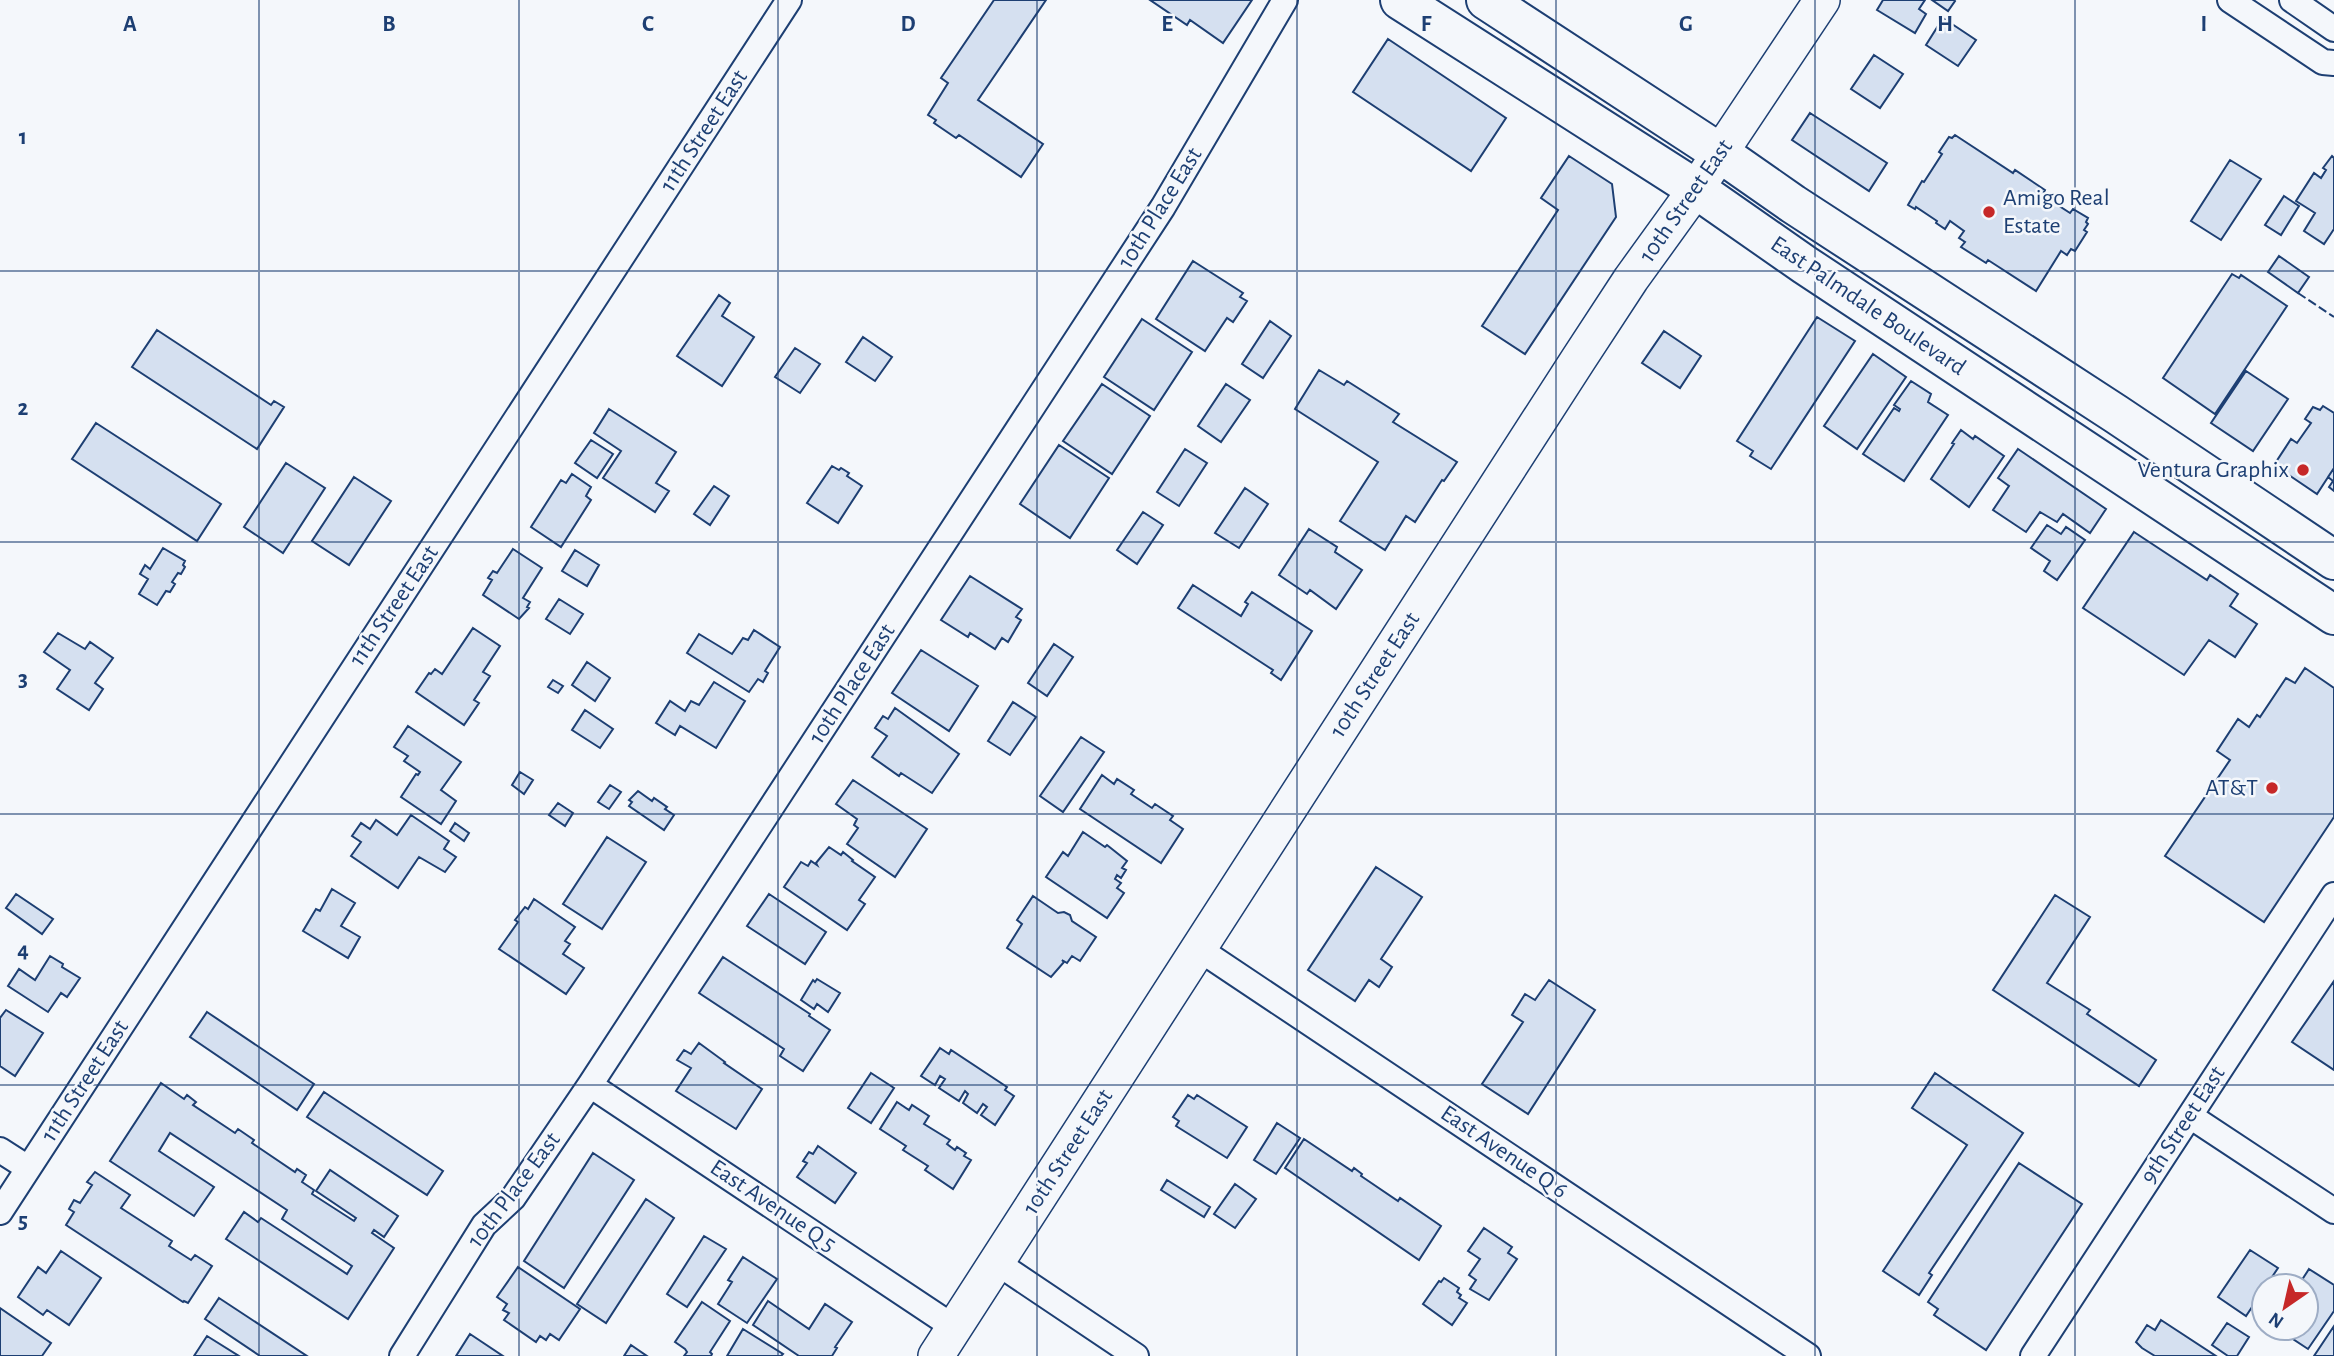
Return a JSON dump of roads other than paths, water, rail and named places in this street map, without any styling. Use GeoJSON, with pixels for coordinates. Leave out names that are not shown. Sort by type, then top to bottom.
{"type":"FeatureCollection","features":[{"type":"Feature","properties":{"kind":"highway","name":"East Palmdale Boulevard"},"geometry":{"type":"LineString","coordinates":[[1401,0],[1696,189],[1805,265],[2334,615]]}},
{"type":"Feature","properties":{"kind":"highway","name":"East Palmdale Boulevard"},"geometry":{"type":"LineString","coordinates":[[1486,0],[2334,560]]}},
{"type":"Feature","properties":{"kind":"main road","name":"10th Street East"},"geometry":{"type":"LineString","coordinates":[[936,1356],[1585,348],[1696,189],[1822,0]]}},
{"type":"Feature","properties":{"kind":"street","name":"11th Street East"},"geometry":{"type":"LineString","coordinates":[[0,1212],[789,0]]}},
{"type":"Feature","properties":{"kind":"street","name":"10th Place East"},"geometry":{"type":"LineString","coordinates":[[402,1356],[484,1224],[513,1198],[590,1085],[1163,207],[1285,0]]}},
{"type":"Feature","properties":{"kind":"street"},"geometry":{"type":"LineString","coordinates":[[2230,0],[2323,62],[2334,63]]}},
{"type":"Feature","properties":{"kind":"street"},"geometry":{"type":"LineString","coordinates":[[2292,0],[2334,29]]}},
{"type":"Feature","properties":{"kind":"street","name":"9th Street East"},"geometry":{"type":"LineString","coordinates":[[2033,1356],[2334,895]]}},
{"type":"Feature","properties":{"kind":"street","name":"East Avenue Q 6"},"geometry":{"type":"LineString","coordinates":[[1199,949],[1808,1356]]}},
{"type":"Feature","properties":{"kind":"street","name":"East Avenue Q 5"},"geometry":{"type":"LineString","coordinates":[[590,1085],[956,1328]]}},
{"type":"Feature","properties":{"kind":"street"},"geometry":{"type":"LineString","coordinates":[[2190,1116],[2334,1211]]}},
{"type":"Feature","properties":{"kind":"street"},"geometry":{"type":"LineString","coordinates":[[0,1150],[28,1168]]}},
{"type":"Feature","properties":{"kind":"street"},"geometry":{"type":"LineString","coordinates":[[996,1262],[1136,1356]]}},
{"type":"Feature","properties":{"kind":"place","name":"Amigo Real Estate"},"geometry":{"type":"Point","coordinates":[1989,212]}},
{"type":"Feature","properties":{"kind":"place","name":"Ventura Graphix"},"geometry":{"type":"Point","coordinates":[2303,470]}},
{"type":"Feature","properties":{"kind":"place","name":"AT&T"},"geometry":{"type":"Point","coordinates":[2272,788]}}]}
